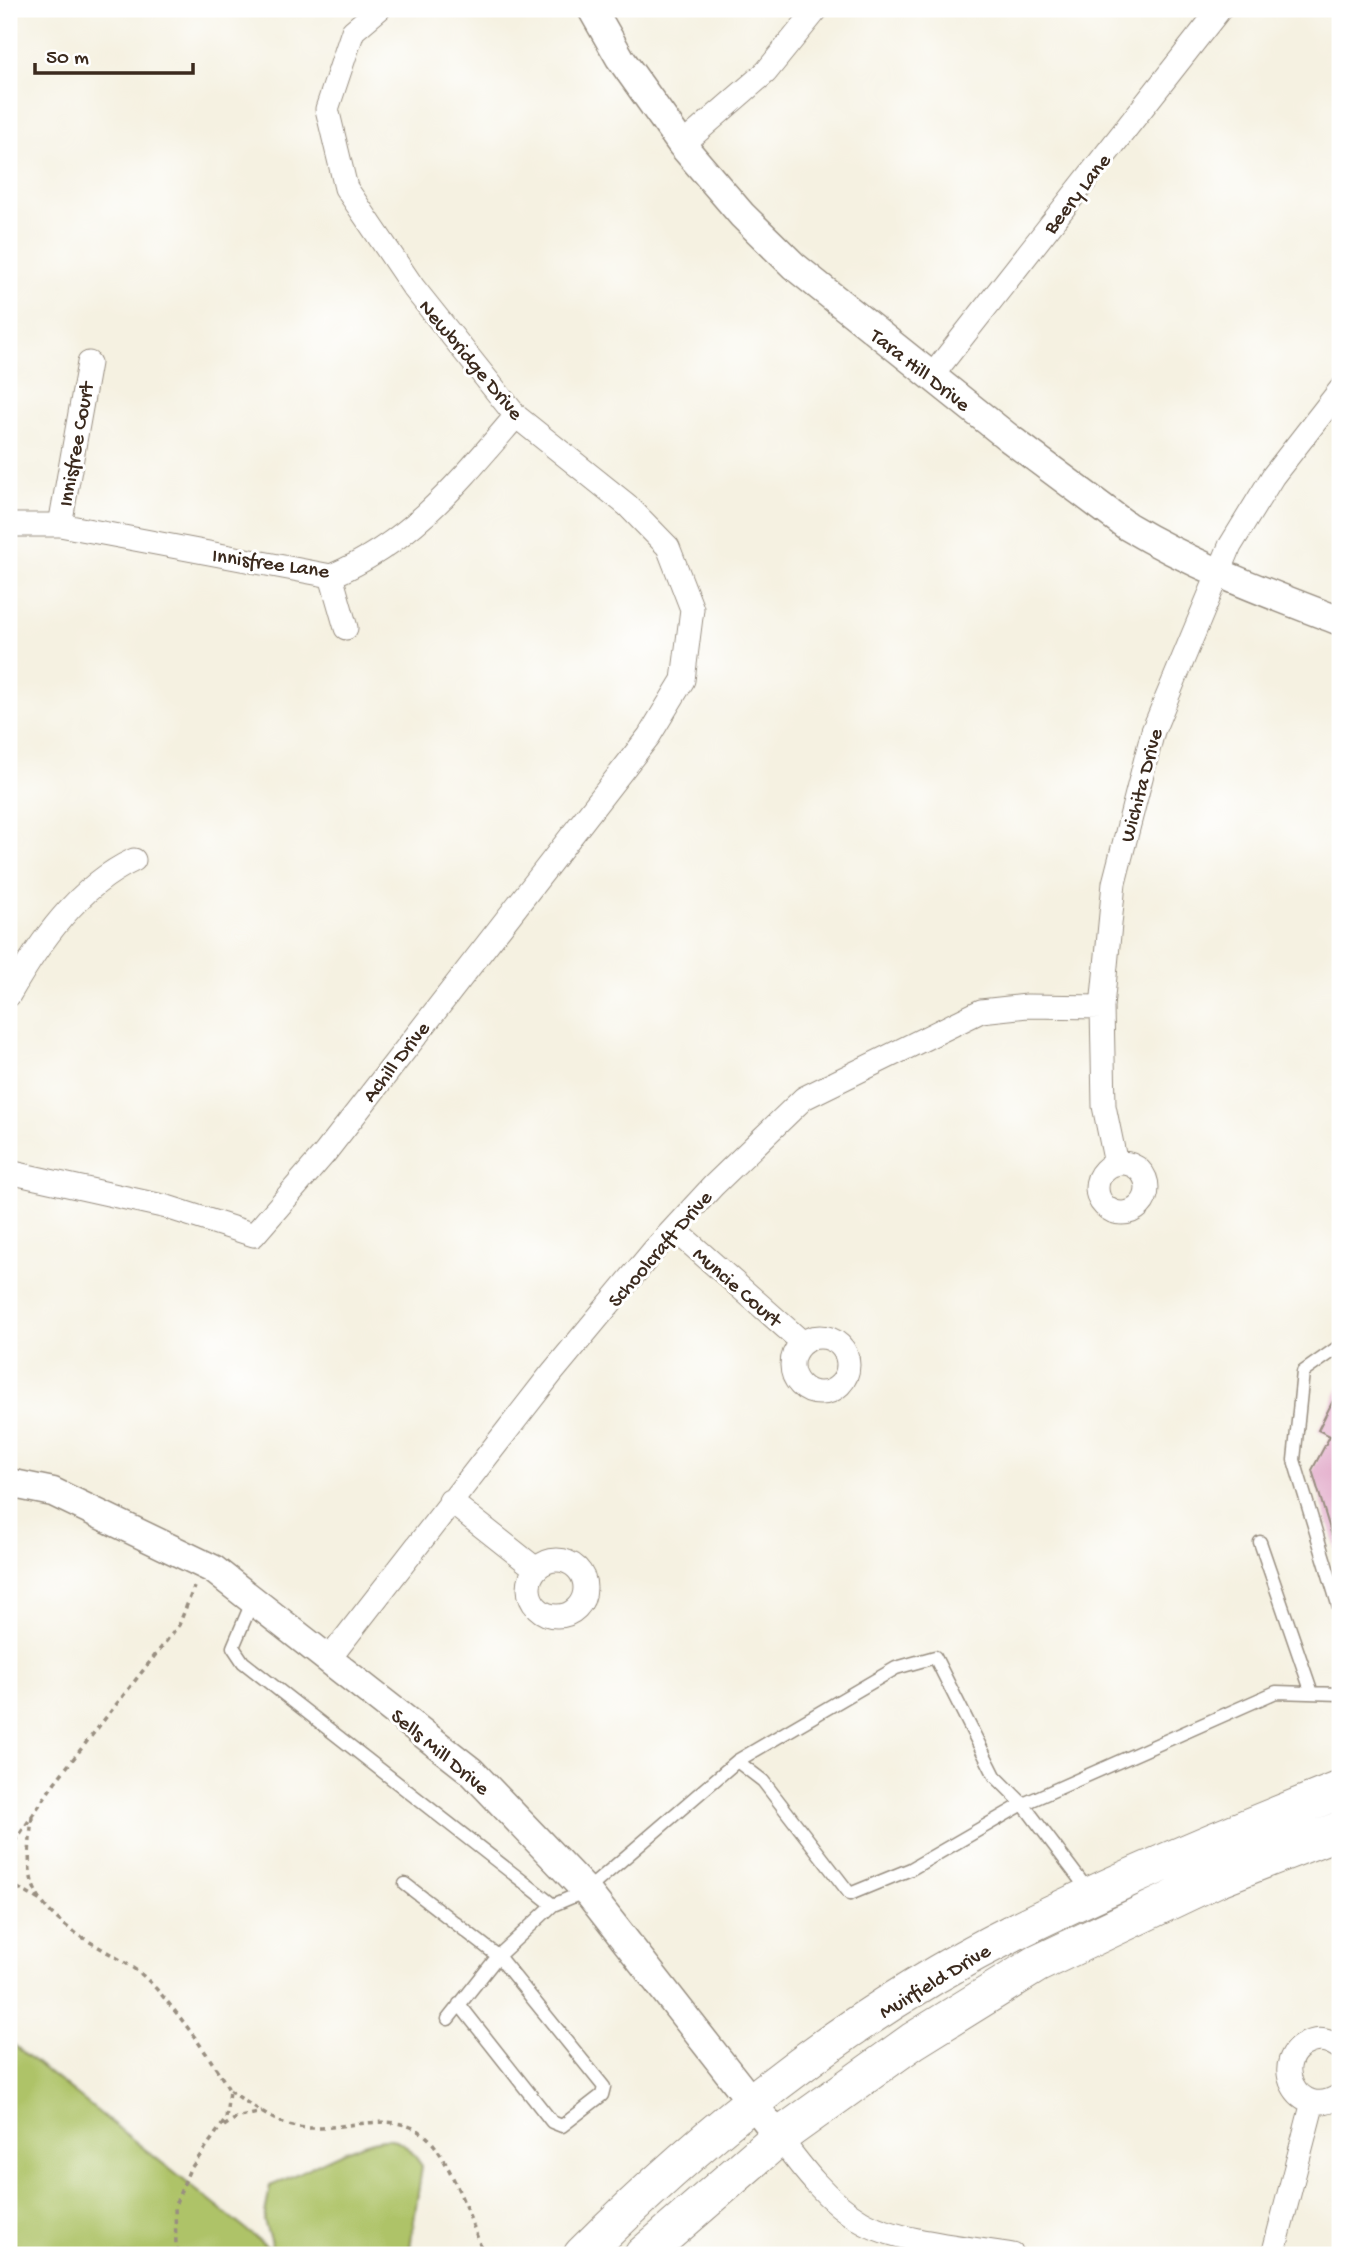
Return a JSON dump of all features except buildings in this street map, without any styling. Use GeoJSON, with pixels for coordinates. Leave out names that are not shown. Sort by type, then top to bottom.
{"type":"FeatureCollection","features":[{"type":"Feature","properties":{"kind":"main road","name":"Muirfield Drive"},"geometry":{"type":"LineString","coordinates":[[582,2255],[752,2100],[891,2004],[1014,1932],[1211,1841],[1340,1790]]}},
{"type":"Feature","properties":{"kind":"main road","name":"Muirfield Drive"},"geometry":{"type":"LineString","coordinates":[[643,2255],[779,2137],[913,2041],[1037,1964],[1220,1877],[1340,1830]]}},
{"type":"Feature","properties":{"kind":"street","name":"Newbridge Drive"},"geometry":{"type":"LineString","coordinates":[[379,9],[353,31],[327,109],[346,188],[413,287],[516,416],[627,505],[668,547],[692,609],[683,680]]}},
{"type":"Feature","properties":{"kind":"street","name":"Tara Hill Drive"},"geometry":{"type":"LineString","coordinates":[[592,9],[620,58],[682,145],[742,215],[793,265],[1106,512],[1171,552],[1340,621]]}},
{"type":"Feature","properties":{"kind":"street"},"geometry":{"type":"LineString","coordinates":[[682,145],[766,72],[817,9]]}},
{"type":"Feature","properties":{"kind":"street","name":"Beery Lane"},"geometry":{"type":"LineString","coordinates":[[932,377],[1220,9]]}},
{"type":"Feature","properties":{"kind":"street","name":"Innisfree Court"},"geometry":{"type":"LineString","coordinates":[[60,525],[89,363]]}},
{"type":"Feature","properties":{"kind":"street","name":"Wichita Drive"},"geometry":{"type":"LineString","coordinates":[[1116,1164],[1104,1106],[1102,1007],[1114,883],[1153,731],[1230,545],[1273,476],[1340,390]]}},
{"type":"Feature","properties":{"kind":"street","name":"Innisfree Lane"},"geometry":{"type":"LineString","coordinates":[[9,525],[60,525],[331,576],[362,562],[423,519],[516,416]]}},
{"type":"Feature","properties":{"kind":"street"},"geometry":{"type":"LineString","coordinates":[[331,576],[346,628]]}},
{"type":"Feature","properties":{"kind":"street","name":"Achill Drive"},"geometry":{"type":"LineString","coordinates":[[9,1172],[167,1207],[254,1235],[325,1153],[649,736],[683,680]]}},
{"type":"Feature","properties":{"kind":"street"},"geometry":{"type":"LineString","coordinates":[[9,995],[24,969],[82,895],[117,868],[134,860]]}},
{"type":"Feature","properties":{"kind":"street","name":"Schoolcraft Drive"},"geometry":{"type":"LineString","coordinates":[[328,1659],[551,1374],[674,1229],[713,1186],[804,1098],[981,1011],[1027,1006],[1102,1007]]}},
{"type":"Feature","properties":{"kind":"street","name":"Muncie Court"},"geometry":{"type":"LineString","coordinates":[[674,1229],[803,1343]]}},
{"type":"Feature","properties":{"kind":"street","name":"Sells Mill Drive"},"geometry":{"type":"LineString","coordinates":[[9,1483],[53,1492],[207,1566],[471,1771],[586,1891],[779,2137]]}},
{"type":"Feature","properties":{"kind":"street"},"geometry":{"type":"LineString","coordinates":[[450,1502],[536,1569]]}},
{"type":"Feature","properties":{"kind":"street"},"geometry":{"type":"LineString","coordinates":[[1340,2048],[1324,2040],[1314,2040],[1296,2051],[1290,2060],[1288,2071],[1295,2091],[1313,2102],[1333,2100],[1340,2095]]}},
{"type":"Feature","properties":{"kind":"street"},"geometry":{"type":"LineString","coordinates":[[1273,2255],[1313,2102]]}},
{"type":"Feature","properties":{"kind":"street"},"geometry":{"type":"LineString","coordinates":[[779,2137],[813,2181],[862,2222],[906,2237],[1013,2255]]}},
{"type":"Feature","properties":{"kind":"lane"},"geometry":{"type":"LineString","coordinates":[[1340,1346],[1303,1371],[1294,1460],[1340,1611]]}},
{"type":"Feature","properties":{"kind":"lane"},"geometry":{"type":"LineString","coordinates":[[1260,1542],[1312,1693]]}},
{"type":"Feature","properties":{"kind":"lane"},"geometry":{"type":"LineString","coordinates":[[253,1600],[233,1647],[243,1662],[553,1905]]}},
{"type":"Feature","properties":{"kind":"lane"},"geometry":{"type":"LineString","coordinates":[[448,2019],[498,1956],[553,1905],[586,1891],[737,1761],[896,1668],[935,1657],[995,1776],[1023,1804],[1092,1896]]}},
{"type":"Feature","properties":{"kind":"lane"},"geometry":{"type":"LineString","coordinates":[[737,1761],[763,1781],[850,1894],[911,1869],[1023,1804],[1276,1692],[1340,1694]]}},
{"type":"Feature","properties":{"kind":"lane"},"geometry":{"type":"LineString","coordinates":[[405,1884],[498,1956],[604,2087],[602,2095],[562,2126],[552,2122],[459,2004]]}},
{"type":"Feature","properties":{"kind":"path"},"geometry":{"type":"LineString","coordinates":[[9,1850],[55,1782],[179,1625],[189,1593],[207,1566]]}},
{"type":"Feature","properties":{"kind":"path"},"geometry":{"type":"LineString","coordinates":[[32,1817],[29,1858],[33,1882],[43,1902]]}},
{"type":"Feature","properties":{"kind":"path"},"geometry":{"type":"LineString","coordinates":[[9,1883],[43,1902],[91,1943],[142,1975],[158,1991],[229,2090],[262,2112],[290,2125],[323,2128],[399,2122],[415,2128],[430,2140],[442,2158],[484,2255]]}},
{"type":"Feature","properties":{"kind":"path"},"geometry":{"type":"LineString","coordinates":[[181,2255],[176,2247],[174,2205],[189,2171],[222,2127],[230,2106],[229,2090]]}},
{"type":"Feature","properties":{"kind":"path"},"geometry":{"type":"LineString","coordinates":[[222,2127],[236,2119],[262,2112]]}},
{"type":"Feature","properties":{"kind":"green space"},"geometry":{"type":"Polygon","coordinates":[[[9,2041],[274,2252],[264,2221],[270,2186],[365,2144],[379,2140],[396,2140],[409,2149],[422,2166],[409,2255],[9,2255],[9,2041]]]}}]}
